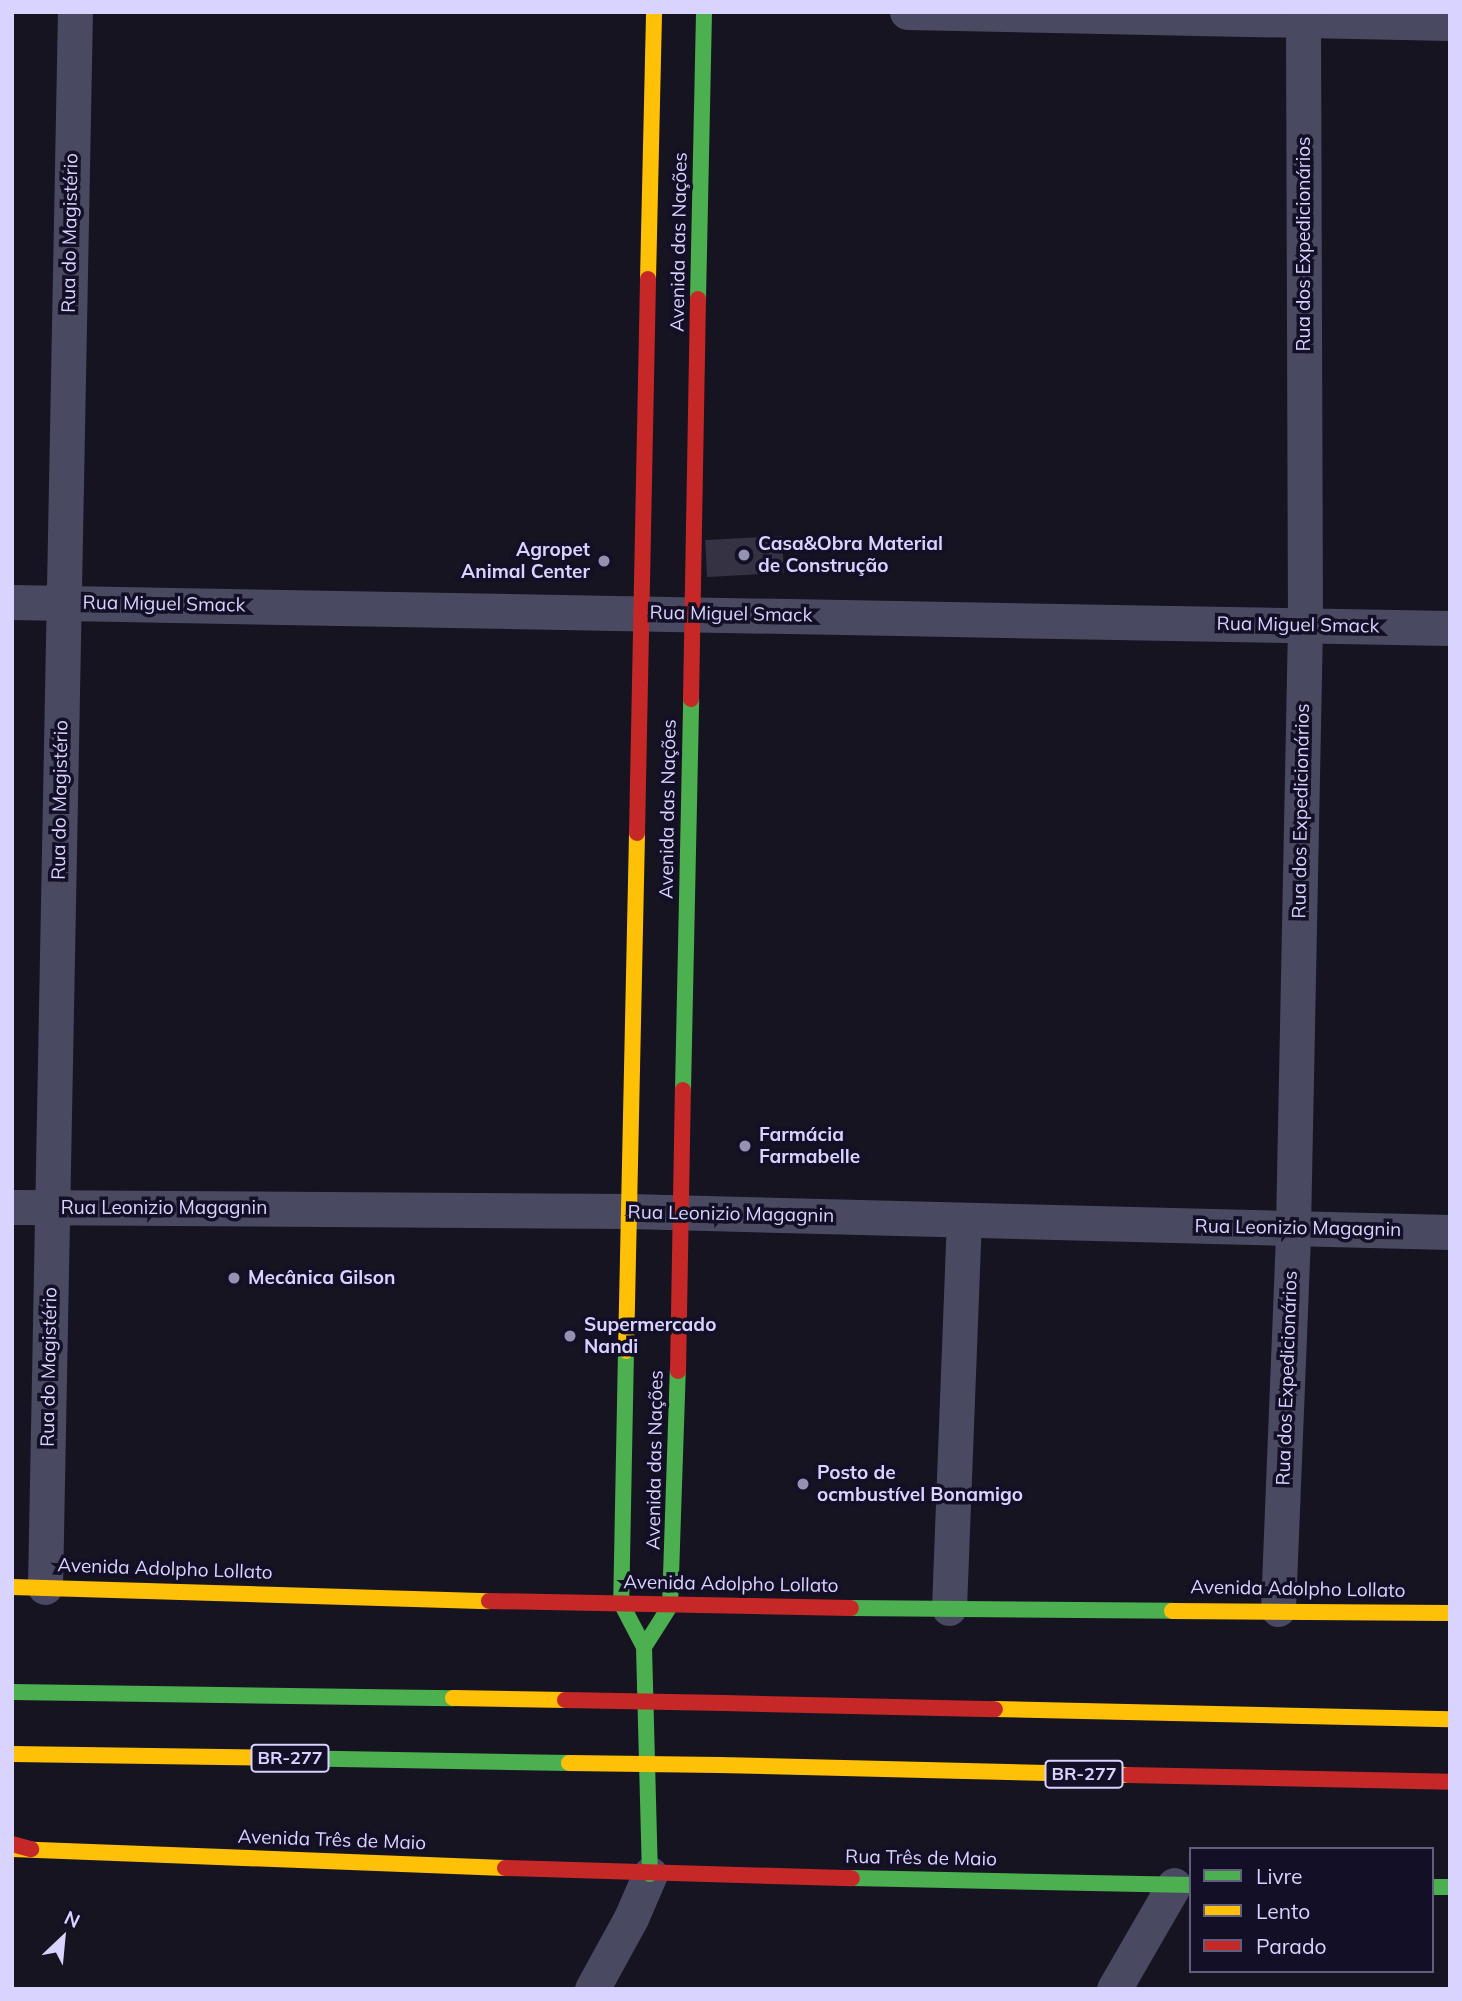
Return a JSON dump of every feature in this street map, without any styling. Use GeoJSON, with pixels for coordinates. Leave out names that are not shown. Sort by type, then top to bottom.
{"type":"FeatureCollection","features":[{"type":"Feature","properties":{"kind":"main road","name":"Avenida das Nações"},"geometry":{"type":"LineString","coordinates":[[621,1603],[654,12]]}},
{"type":"Feature","properties":{"kind":"main road","name":"Avenida das Nações"},"geometry":{"type":"LineString","coordinates":[[670,1606],[674,1554],[704,12]]}},
{"type":"Feature","properties":{"kind":"main road","name":"Avenida Adolpho Lollato"},"geometry":{"type":"LineString","coordinates":[[29,1587],[670,1606],[1450,1612]]}},
{"type":"Feature","properties":{"kind":"main road"},"geometry":{"type":"LineString","coordinates":[[621,1603],[644,1647],[650,1874]]}},
{"type":"Feature","properties":{"kind":"main road"},"geometry":{"type":"LineString","coordinates":[[644,1647],[670,1606]]}},
{"type":"Feature","properties":{"kind":"main road"},"geometry":{"type":"LineString","coordinates":[[12,1692],[1450,1718]]}},
{"type":"Feature","properties":{"kind":"main road","name":"BR-277"},"geometry":{"type":"LineString","coordinates":[[12,1754],[719,1765],[1450,1782]]}},
{"type":"Feature","properties":{"kind":"main road","name":"Avenida Três de Maio"},"geometry":{"type":"LineString","coordinates":[[12,1846],[31,1849],[650,1874]]}},
{"type":"Feature","properties":{"kind":"main road","name":"Rua Três de Maio"},"geometry":{"type":"LineString","coordinates":[[650,1874],[1182,1885]]}},
{"type":"Feature","properties":{"kind":"street","name":"Rua do Magistério"},"geometry":{"type":"LineString","coordinates":[[29,1587],[52,1208],[75,12]]}},
{"type":"Feature","properties":{"kind":"street"},"geometry":{"type":"LineString","coordinates":[[907,12],[1303,16],[1450,23]]}},
{"type":"Feature","properties":{"kind":"street","name":"Rua dos Expedicionários"},"geometry":{"type":"LineString","coordinates":[[1278,1609],[1293,1228],[1305,625],[1303,16]]}},
{"type":"Feature","properties":{"kind":"street","name":"Rua Miguel Smack"},"geometry":{"type":"LineString","coordinates":[[12,601],[1450,628]]}},
{"type":"Feature","properties":{"kind":"street","name":"Rua Leonizio Magagnin"},"geometry":{"type":"LineString","coordinates":[[12,1207],[629,1211],[1450,1232]]}},
{"type":"Feature","properties":{"kind":"street"},"geometry":{"type":"LineString","coordinates":[[949,1608],[964,1220]]}},
{"type":"Feature","properties":{"kind":"street"},"geometry":{"type":"LineString","coordinates":[[592,1989],[631,1918],[650,1874]]}},
{"type":"Feature","properties":{"kind":"street"},"geometry":{"type":"LineString","coordinates":[[1114,1989],[1182,1885]]}},
{"type":"Feature","properties":{"kind":"building","name":"Casa&Obra Material de Construção"},"geometry":{"type":"Polygon","coordinates":[[[782,536],[784,573],[707,577],[705,540],[782,536]]]}},
{"type":"Feature","properties":{"kind":"traffic: fast"},"geometry":{"type":"LineString","coordinates":[[698,299],[704,12]]}},
{"type":"Feature","properties":{"kind":"traffic: fast"},"geometry":{"type":"LineString","coordinates":[[683,1090],[691,699]]}},
{"type":"Feature","properties":{"kind":"traffic: fast"},"geometry":{"type":"LineString","coordinates":[[626,1351],[621,1603],[644,1647],[650,1874]]}},
{"type":"Feature","properties":{"kind":"traffic: fast"},"geometry":{"type":"LineString","coordinates":[[644,1647],[670,1606],[678,1371]]}},
{"type":"Feature","properties":{"kind":"traffic: fast"},"geometry":{"type":"LineString","coordinates":[[851,1608],[1172,1611]]}},
{"type":"Feature","properties":{"kind":"traffic: fast"},"geometry":{"type":"LineString","coordinates":[[12,1692],[453,1698]]}},
{"type":"Feature","properties":{"kind":"traffic: fast"},"geometry":{"type":"LineString","coordinates":[[283,1758],[569,1763]]}},
{"type":"Feature","properties":{"kind":"traffic: fast"},"geometry":{"type":"LineString","coordinates":[[852,1878],[1189,1885]]}},
{"type":"Feature","properties":{"kind":"traffic: fast"},"geometry":{"type":"LineString","coordinates":[[1434,1887],[1450,1887]]}},
{"type":"Feature","properties":{"kind":"traffic: slow"},"geometry":{"type":"LineString","coordinates":[[648,279],[654,12]]}},
{"type":"Feature","properties":{"kind":"traffic: slow"},"geometry":{"type":"LineString","coordinates":[[626,1351],[637,833]]}},
{"type":"Feature","properties":{"kind":"traffic: slow"},"geometry":{"type":"LineString","coordinates":[[12,1587],[489,1601]]}},
{"type":"Feature","properties":{"kind":"traffic: slow"},"geometry":{"type":"LineString","coordinates":[[1172,1611],[1450,1613]]}},
{"type":"Feature","properties":{"kind":"traffic: slow"},"geometry":{"type":"LineString","coordinates":[[453,1698],[565,1700]]}},
{"type":"Feature","properties":{"kind":"traffic: slow"},"geometry":{"type":"LineString","coordinates":[[995,1709],[1450,1719]]}},
{"type":"Feature","properties":{"kind":"traffic: slow"},"geometry":{"type":"LineString","coordinates":[[12,1754],[283,1758]]}},
{"type":"Feature","properties":{"kind":"traffic: slow"},"geometry":{"type":"LineString","coordinates":[[569,1763],[719,1765]]}},
{"type":"Feature","properties":{"kind":"traffic: slow"},"geometry":{"type":"LineString","coordinates":[[719,1765],[1128,1775]]}},
{"type":"Feature","properties":{"kind":"traffic: slow"},"geometry":{"type":"LineString","coordinates":[[12,1849],[505,1868]]}},
{"type":"Feature","properties":{"kind":"traffic: jam"},"geometry":{"type":"LineString","coordinates":[[637,833],[648,279]]}},
{"type":"Feature","properties":{"kind":"traffic: jam"},"geometry":{"type":"LineString","coordinates":[[691,699],[698,299]]}},
{"type":"Feature","properties":{"kind":"traffic: jam"},"geometry":{"type":"LineString","coordinates":[[678,1371],[683,1090]]}},
{"type":"Feature","properties":{"kind":"traffic: jam"},"geometry":{"type":"LineString","coordinates":[[489,1601],[851,1608]]}},
{"type":"Feature","properties":{"kind":"traffic: jam"},"geometry":{"type":"LineString","coordinates":[[565,1700],[723,1703]]}},
{"type":"Feature","properties":{"kind":"traffic: jam"},"geometry":{"type":"LineString","coordinates":[[723,1703],[995,1709]]}},
{"type":"Feature","properties":{"kind":"traffic: jam"},"geometry":{"type":"LineString","coordinates":[[1128,1775],[1450,1782]]}},
{"type":"Feature","properties":{"kind":"traffic: jam"},"geometry":{"type":"LineString","coordinates":[[12,1844],[31,1849]]}},
{"type":"Feature","properties":{"kind":"traffic: jam"},"geometry":{"type":"LineString","coordinates":[[505,1868],[852,1878]]}},
{"type":"Feature","properties":{"kind":"place","name":"Casa&Obra Material de Construção"},"geometry":{"type":"Point","coordinates":[744,555]}},
{"type":"Feature","properties":{"kind":"place","name":"Agropet Animal Center"},"geometry":{"type":"Point","coordinates":[604,561]}},
{"type":"Feature","properties":{"kind":"place","name":"Farmácia Farmabelle"},"geometry":{"type":"Point","coordinates":[745,1146]}},
{"type":"Feature","properties":{"kind":"place","name":"Mecânica Gilson"},"geometry":{"type":"Point","coordinates":[234,1278]}},
{"type":"Feature","properties":{"kind":"place","name":"Supermercado Nandi"},"geometry":{"type":"Point","coordinates":[570,1336]}},
{"type":"Feature","properties":{"kind":"place","name":"Posto de ocmbustível Bonamigo"},"geometry":{"type":"Point","coordinates":[803,1484]}}]}
